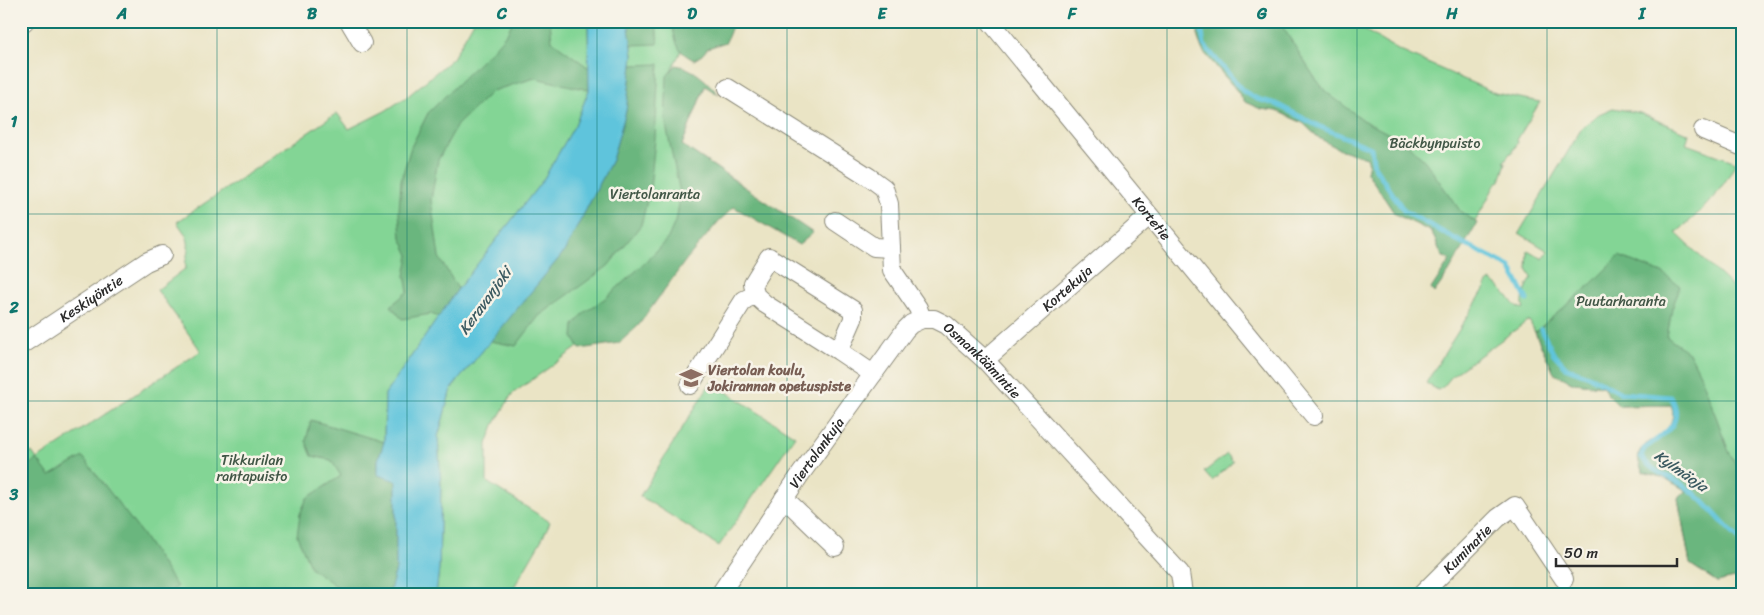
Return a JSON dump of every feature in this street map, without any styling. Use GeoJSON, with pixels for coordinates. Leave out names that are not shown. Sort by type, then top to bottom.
{"type":"FeatureCollection","features":[{"type":"Feature","properties":{"kind":"street"},"geometry":{"type":"LineString","coordinates":[[21,24],[25,21]]}},
{"type":"Feature","properties":{"kind":"street"},"geometry":{"type":"LineString","coordinates":[[349,21],[362,43]]}},
{"type":"Feature","properties":{"kind":"street","name":"Kortetie"},"geometry":{"type":"LineString","coordinates":[[990,21],[1314,416]]}},
{"type":"Feature","properties":{"kind":"street"},"geometry":{"type":"LineString","coordinates":[[728,88],[861,171],[884,188],[889,204],[892,270],[918,308],[922,319]]}},
{"type":"Feature","properties":{"kind":"street"},"geometry":{"type":"LineString","coordinates":[[1703,130],[1743,147]]}},
{"type":"Feature","properties":{"kind":"street","name":"Kortekuja"},"geometry":{"type":"LineString","coordinates":[[985,360],[1149,216]]}},
{"type":"Feature","properties":{"kind":"street"},"geometry":{"type":"LineString","coordinates":[[835,220],[874,247],[891,248]]}},
{"type":"Feature","properties":{"kind":"street","name":"Keskiyöntie"},"geometry":{"type":"LineString","coordinates":[[21,345],[146,262],[162,255]]}},
{"type":"Feature","properties":{"kind":"street"},"geometry":{"type":"LineString","coordinates":[[839,351],[853,319],[853,310],[769,257],[753,283],[755,295],[765,304],[873,374]]}},
{"type":"Feature","properties":{"kind":"street"},"geometry":{"type":"LineString","coordinates":[[690,385],[744,300],[755,295]]}},
{"type":"Feature","properties":{"kind":"street","name":"Osmankäämintie"},"geometry":{"type":"LineString","coordinates":[[922,319],[934,319],[946,325],[985,360],[1180,573],[1183,594]]}},
{"type":"Feature","properties":{"kind":"street","name":"Viertolankuja"},"geometry":{"type":"LineString","coordinates":[[720,594],[784,498],[905,330],[911,324],[922,319]]}},
{"type":"Feature","properties":{"kind":"street"},"geometry":{"type":"LineString","coordinates":[[784,498],[835,547]]}},
{"type":"Feature","properties":{"kind":"street","name":"Kuminatie"},"geometry":{"type":"LineString","coordinates":[[1422,594],[1498,518],[1514,506],[1564,579]]}},
{"type":"Feature","properties":{"kind":"green space","name":"Tikkurilan rantapuisto"},"geometry":{"type":"Polygon","coordinates":[[[474,21],[588,21],[589,90],[575,125],[543,180],[458,289],[385,394],[384,442],[389,594],[21,594],[21,457],[32,452],[37,459],[201,351],[157,290],[186,268],[188,241],[177,222],[337,113],[349,129],[385,111],[408,96],[453,58],[474,21]]]}},
{"type":"Feature","properties":{"kind":"green space"},"geometry":{"type":"Polygon","coordinates":[[[513,21],[550,21],[552,41],[589,68],[589,90],[535,78],[492,91],[457,125],[438,160],[431,200],[439,257],[458,289],[439,317],[431,314],[402,319],[391,306],[408,291],[405,276],[409,255],[401,238],[399,212],[401,180],[411,147],[428,113],[494,48],[507,33],[513,21]]]}},
{"type":"Feature","properties":{"kind":"green space","name":"Viertolanranta"},"geometry":{"type":"Polygon","coordinates":[[[628,21],[734,21],[681,51],[672,69],[705,86],[682,145],[742,185],[588,340],[512,394],[494,425],[487,444],[487,482],[550,522],[510,594],[436,594],[439,569],[441,485],[438,437],[451,389],[498,332],[626,111],[633,55],[628,21]]]}},
{"type":"Feature","properties":{"kind":"green space"},"geometry":{"type":"Polygon","coordinates":[[[628,21],[656,21],[658,44],[631,45],[628,21]]]}},
{"type":"Feature","properties":{"kind":"green space"},"geometry":{"type":"Polygon","coordinates":[[[671,21],[734,21],[726,42],[708,48],[694,60],[683,53],[677,45],[671,21]]]}},
{"type":"Feature","properties":{"kind":"green space","name":"Bäckbynpuisto"},"geometry":{"type":"Polygon","coordinates":[[[1199,21],[1349,21],[1398,50],[1495,93],[1540,102],[1517,140],[1518,142],[1512,153],[1504,162],[1506,163],[1500,181],[1496,183],[1451,260],[1442,256],[1432,232],[1395,214],[1367,172],[1369,163],[1367,158],[1339,149],[1319,138],[1303,123],[1277,111],[1261,109],[1245,102],[1203,51],[1198,38],[1199,21]]]}},
{"type":"Feature","properties":{"kind":"green space"},"geometry":{"type":"Polygon","coordinates":[[[1199,21],[1279,21],[1326,92],[1366,122],[1405,142],[1425,161],[1461,212],[1477,223],[1449,272],[1434,293],[1431,289],[1450,260],[1442,256],[1432,232],[1395,214],[1367,172],[1369,163],[1367,158],[1339,149],[1319,138],[1303,123],[1277,111],[1261,109],[1245,102],[1203,51],[1198,38],[1199,21]]]}},
{"type":"Feature","properties":{"kind":"green space"},"geometry":{"type":"Polygon","coordinates":[[[659,64],[650,189],[641,225],[608,266],[539,316],[516,346],[490,341],[564,252],[612,160],[626,111],[632,65],[659,64]]]}},
{"type":"Feature","properties":{"kind":"green space"},"geometry":{"type":"Polygon","coordinates":[[[676,65],[689,69],[700,76],[719,95],[705,86],[682,145],[813,233],[799,245],[734,207],[719,221],[686,260],[638,326],[619,343],[580,349],[573,337],[574,325],[585,312],[607,297],[647,261],[668,238],[677,217],[680,193],[665,120],[667,76],[676,65]]]}},
{"type":"Feature","properties":{"kind":"green space","name":"Puutarharanta"},"geometry":{"type":"Polygon","coordinates":[[[1613,108],[1640,113],[1689,134],[1686,144],[1736,162],[1718,192],[1694,218],[1676,233],[1743,297],[1743,576],[1717,582],[1690,564],[1678,498],[1687,491],[1665,478],[1643,472],[1640,465],[1639,455],[1642,448],[1668,428],[1673,414],[1671,405],[1619,406],[1609,396],[1603,386],[1574,383],[1554,373],[1529,320],[1453,375],[1443,387],[1438,390],[1426,383],[1490,280],[1514,304],[1524,309],[1523,297],[1532,278],[1527,268],[1528,250],[1543,259],[1548,251],[1519,233],[1582,128],[1599,114],[1613,108]]]}},
{"type":"Feature","properties":{"kind":"green space"},"geometry":{"type":"Polygon","coordinates":[[[1619,256],[1662,273],[1680,286],[1672,309],[1667,337],[1690,354],[1701,376],[1729,452],[1743,476],[1743,576],[1717,582],[1690,564],[1678,498],[1687,491],[1665,478],[1643,472],[1640,465],[1638,455],[1642,448],[1668,428],[1673,414],[1671,405],[1619,406],[1609,396],[1603,386],[1574,383],[1554,373],[1535,332],[1589,286],[1619,256]]]}},
{"type":"Feature","properties":{"kind":"green space"},"geometry":{"type":"Polygon","coordinates":[[[711,382],[795,436],[719,546],[640,496],[711,382]]]}},
{"type":"Feature","properties":{"kind":"green space"},"geometry":{"type":"Polygon","coordinates":[[[311,420],[384,442],[378,460],[378,475],[396,480],[396,569],[389,594],[346,593],[311,568],[297,536],[300,514],[307,498],[341,476],[331,460],[312,456],[306,441],[311,420]]]}},
{"type":"Feature","properties":{"kind":"green space"},"geometry":{"type":"Polygon","coordinates":[[[1227,454],[1233,462],[1212,481],[1204,472],[1227,454]]]}},
{"type":"Feature","properties":{"kind":"green space"},"geometry":{"type":"Polygon","coordinates":[[[83,457],[142,534],[177,587],[168,594],[21,594],[21,470],[37,459],[50,476],[83,457]]]}},
{"type":"Feature","properties":{"kind":"water","name":"Keravanjoki"},"geometry":{"type":"Polygon","coordinates":[[[588,21],[628,21],[633,55],[632,65],[626,111],[612,160],[564,252],[451,389],[438,437],[441,485],[439,569],[436,594],[389,594],[396,569],[396,481],[378,475],[378,460],[384,442],[385,394],[458,289],[543,180],[575,125],[589,90],[588,21]]]}},
{"type":"Feature","properties":{"kind":"waterway"},"geometry":{"type":"LineString","coordinates":[[1203,21],[1204,45],[1243,91],[1257,99],[1276,104],[1318,126],[1371,148],[1374,166],[1404,211],[1510,267],[1527,300]]}},
{"type":"Feature","properties":{"kind":"waterway","name":"Kylmäoja"},"geometry":{"type":"LineString","coordinates":[[1541,329],[1553,353],[1567,368],[1591,377],[1621,393],[1671,397],[1676,415],[1674,422],[1664,434],[1644,449],[1641,456],[1655,470],[1692,491],[1743,542]]}},
{"type":"Feature","properties":{"kind":"place","name":"Viertolan koulu, Jokirannan opetuspiste"},"geometry":{"type":"Point","coordinates":[691,378]}}]}
